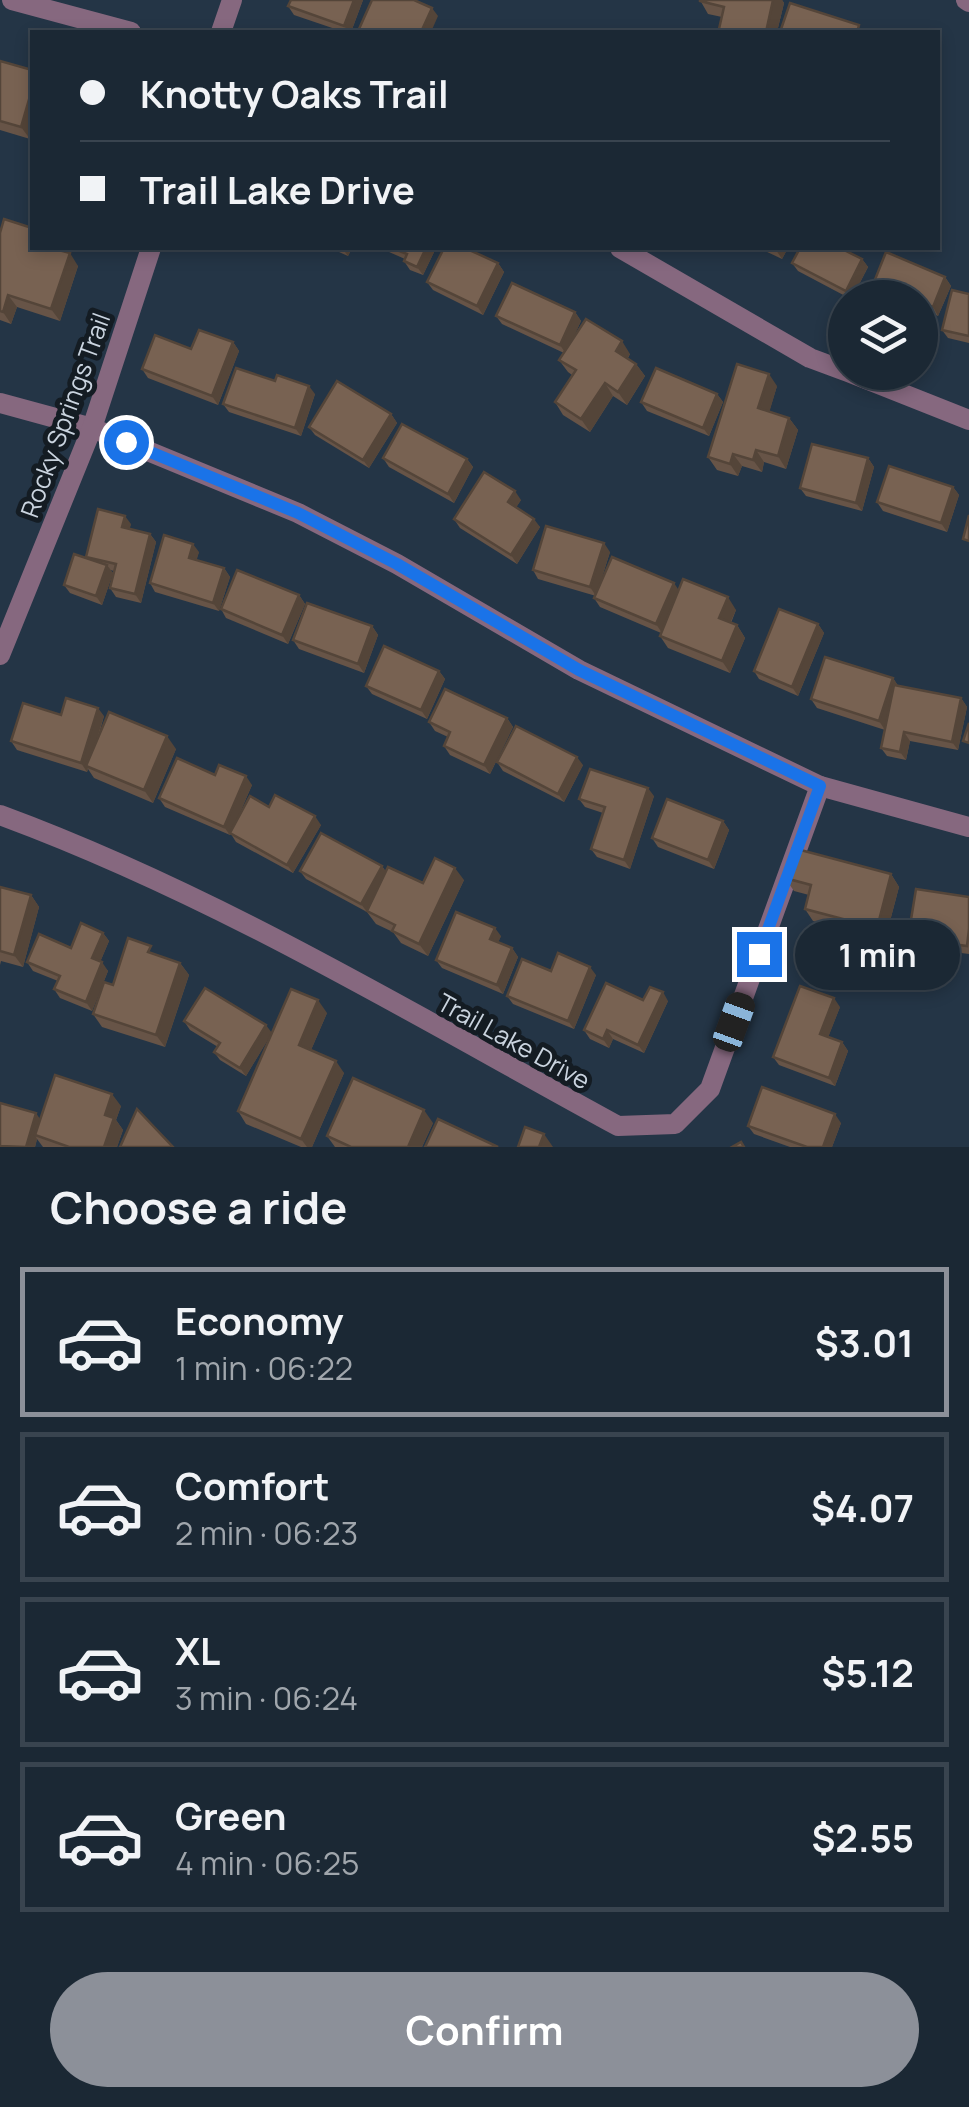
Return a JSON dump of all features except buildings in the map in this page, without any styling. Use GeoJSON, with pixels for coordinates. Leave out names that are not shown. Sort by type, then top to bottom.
{"type":"FeatureCollection","features":[{"type":"Feature","properties":{"kind":"street"},"geometry":{"type":"LineString","coordinates":[[12,0],[124,30]]}},
{"type":"Feature","properties":{"kind":"street"},"geometry":{"type":"LineString","coordinates":[[222,30],[232,0]]}},
{"type":"Feature","properties":{"kind":"street","name":"Rocky Springs Trail"},"geometry":{"type":"LineString","coordinates":[[0,655],[92,428],[150,250]]}},
{"type":"Feature","properties":{"kind":"street"},"geometry":{"type":"LineString","coordinates":[[623,250],[828,365]]}},
{"type":"Feature","properties":{"kind":"street"},"geometry":{"type":"LineString","coordinates":[[892,390],[969,420]]}},
{"type":"Feature","properties":{"kind":"street"},"geometry":{"type":"LineString","coordinates":[[0,403],[92,428],[298,513],[397,564],[579,670],[820,786],[969,827]]}},
{"type":"Feature","properties":{"kind":"street","name":"Trail Lake Drive"},"geometry":{"type":"LineString","coordinates":[[0,815],[80,844],[243,922],[618,1126],[675,1124],[710,1089],[820,786]]}},
{"type":"Feature","properties":{"kind":"route"},"geometry":{"type":"LineString","coordinates":[[126,442],[298,513],[397,564],[579,670],[820,786],[759,954]]}}]}
